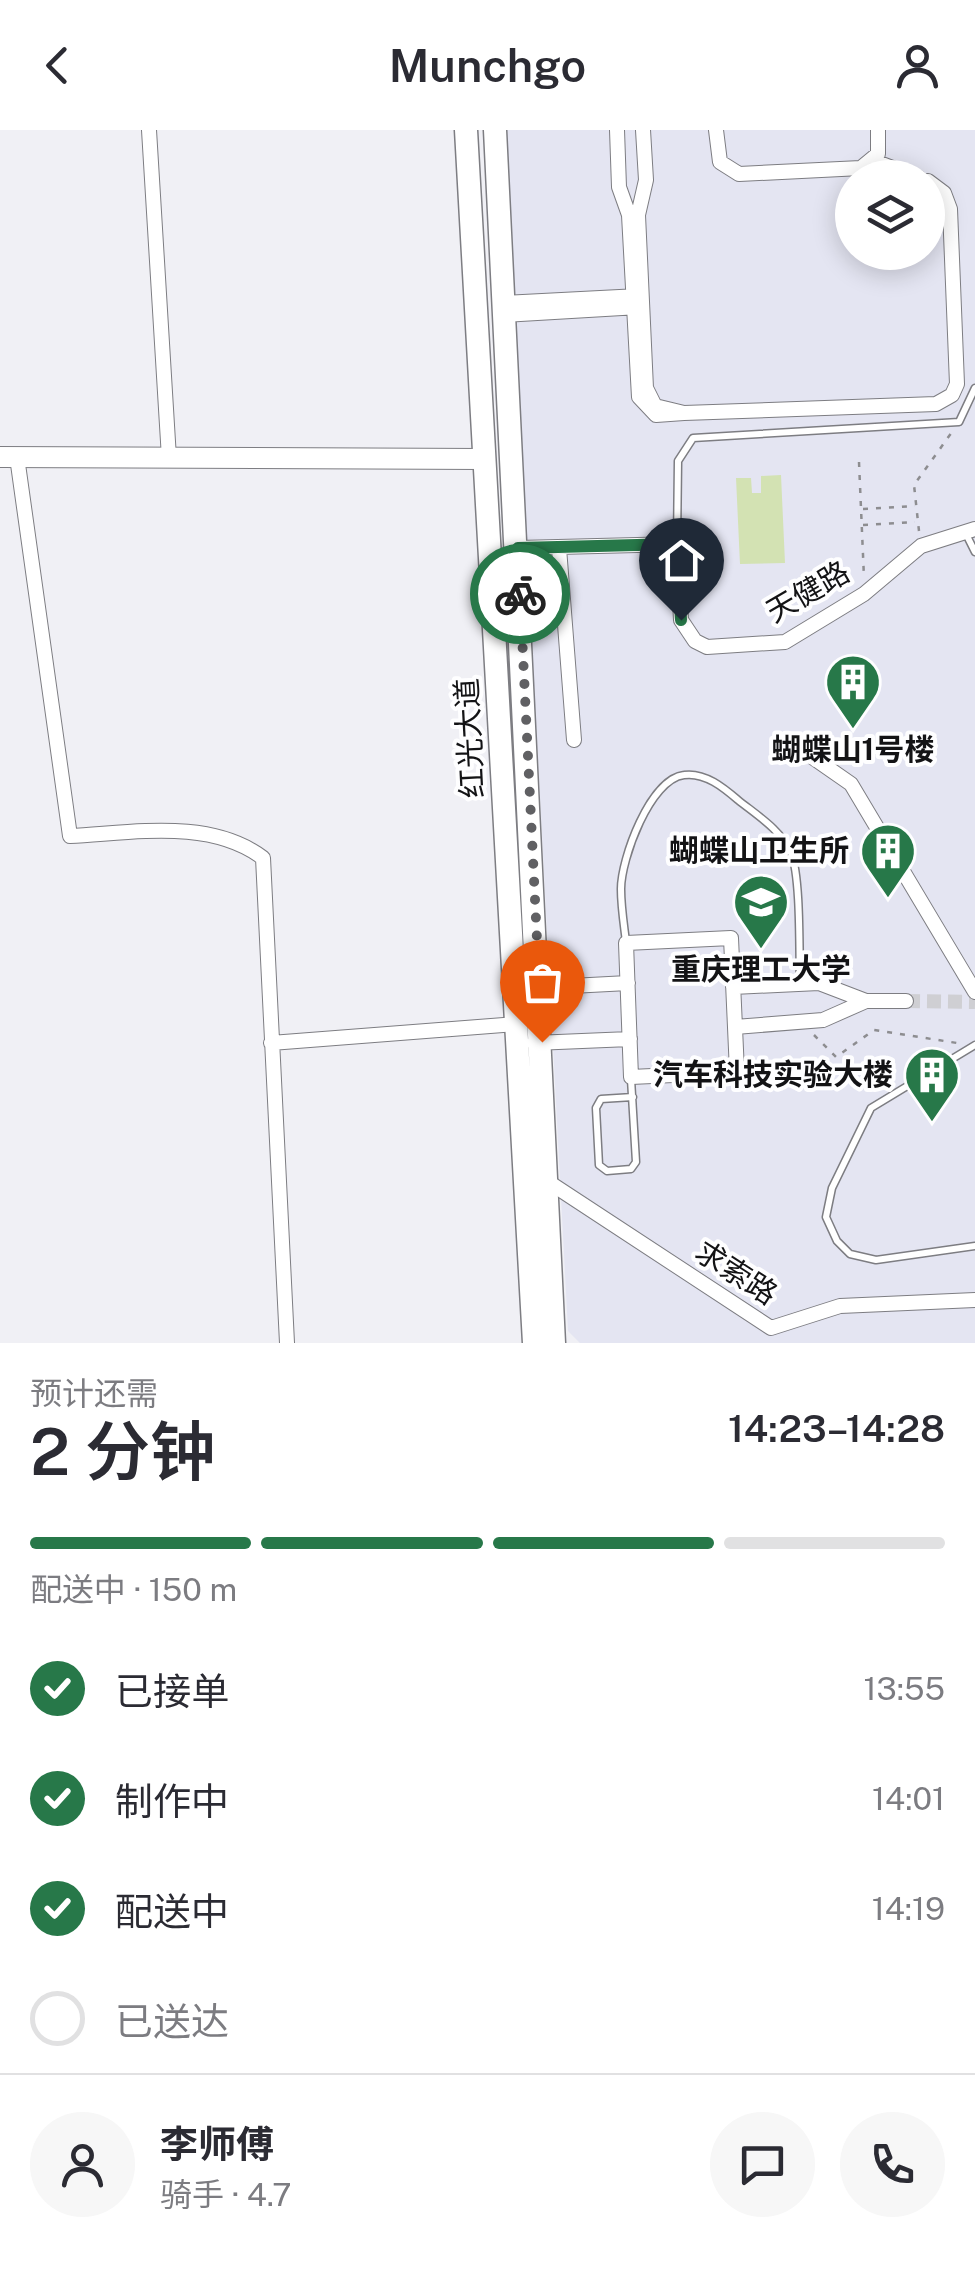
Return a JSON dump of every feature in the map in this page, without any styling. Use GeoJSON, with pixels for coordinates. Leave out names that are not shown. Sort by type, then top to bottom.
{"type":"FeatureCollection","features":[{"type":"Feature","properties":{"kind":"main road","name":"红光大道"},"geometry":{"type":"LineString","coordinates":[[466,130],[483,459],[527,988]]}},
{"type":"Feature","properties":{"kind":"main road","name":"红光大道"},"geometry":{"type":"LineString","coordinates":[[495,130],[518,548],[534,1343]]}},
{"type":"Feature","properties":{"kind":"main road","name":"红光大道"},"geometry":{"type":"LineString","coordinates":[[525,1037],[547,1181],[554,1343]]}},
{"type":"Feature","properties":{"kind":"street"},"geometry":{"type":"LineString","coordinates":[[148,130],[169,458]]}},
{"type":"Feature","properties":{"kind":"street"},"geometry":{"type":"LineString","coordinates":[[616,130],[619,187],[628,215],[638,301]]}},
{"type":"Feature","properties":{"kind":"street"},"geometry":{"type":"LineString","coordinates":[[643,130],[646,180],[638,214],[642,404],[656,415],[936,404],[952,395],[956,384],[950,209],[945,196]]}},
{"type":"Feature","properties":{"kind":"street"},"geometry":{"type":"LineString","coordinates":[[716,130],[720,162],[739,174],[835,169]]}},
{"type":"Feature","properties":{"kind":"street"},"geometry":{"type":"LineString","coordinates":[[874,160],[879,147],[878,130]]}},
{"type":"Feature","properties":{"kind":"street"},"geometry":{"type":"LineString","coordinates":[[505,309],[638,301]]}},
{"type":"Feature","properties":{"kind":"street"},"geometry":{"type":"LineString","coordinates":[[287,1343],[263,858],[240,840],[182,831],[70,836],[8,457],[483,459]]}},
{"type":"Feature","properties":{"kind":"street","name":"天健路"},"geometry":{"type":"LineString","coordinates":[[677,544],[681,620],[696,641],[707,647],[786,642],[864,594],[921,546],[970,530]]}},
{"type":"Feature","properties":{"kind":"street"},"geometry":{"type":"LineString","coordinates":[[518,548],[677,544]]}},
{"type":"Feature","properties":{"kind":"street"},"geometry":{"type":"LineString","coordinates":[[559,548],[574,740]]}},
{"type":"Feature","properties":{"kind":"street"},"geometry":{"type":"LineString","coordinates":[[795,745],[851,784],[975,992]]}},
{"type":"Feature","properties":{"kind":"street"},"geometry":{"type":"LineString","coordinates":[[731,938],[737,1072],[632,1077],[626,944],[731,938]]}},
{"type":"Feature","properties":{"kind":"street"},"geometry":{"type":"LineString","coordinates":[[527,988],[628,983]]}},
{"type":"Feature","properties":{"kind":"street"},"geometry":{"type":"LineString","coordinates":[[733,987],[819,983],[866,1001],[906,1001]]}},
{"type":"Feature","properties":{"kind":"street"},"geometry":{"type":"LineString","coordinates":[[819,983],[832,1000],[823,1020]]}},
{"type":"Feature","properties":{"kind":"street"},"geometry":{"type":"LineString","coordinates":[[735,1027],[823,1020],[866,1001]]}},
{"type":"Feature","properties":{"kind":"street"},"geometry":{"type":"LineString","coordinates":[[271,1043],[525,1037],[630,1040]]}},
{"type":"Feature","properties":{"kind":"street","name":"求索路"},"geometry":{"type":"LineString","coordinates":[[547,1181],[771,1328],[840,1306],[975,1300]]}},
{"type":"Feature","properties":{"kind":"lane"},"geometry":{"type":"LineString","coordinates":[[677,544],[678,461],[692,438],[959,422],[975,388]]}},
{"type":"Feature","properties":{"kind":"lane"},"geometry":{"type":"LineString","coordinates":[[970,530],[975,552]]}},
{"type":"Feature","properties":{"kind":"lane"},"geometry":{"type":"LineString","coordinates":[[626,944],[620,886],[634,834],[646,807],[670,782],[683,774],[699,776],[720,785],[781,835],[794,858],[800,984]]}},
{"type":"Feature","properties":{"kind":"lane"},"geometry":{"type":"LineString","coordinates":[[975,1045],[871,1108],[832,1188],[826,1217],[850,1254],[876,1260],[975,1246]]}},
{"type":"Feature","properties":{"kind":"lane"},"geometry":{"type":"LineString","coordinates":[[632,1077],[633,1098],[636,1162],[631,1170],[607,1171],[599,1165],[596,1108],[601,1099],[633,1098]]}},
{"type":"Feature","properties":{"kind":"path"},"geometry":{"type":"LineString","coordinates":[[921,546],[914,485],[959,422]]}},
{"type":"Feature","properties":{"kind":"path"},"geometry":{"type":"LineString","coordinates":[[858,462],[864,594]]}},
{"type":"Feature","properties":{"kind":"path"},"geometry":{"type":"LineString","coordinates":[[861,509],[916,506]]}},
{"type":"Feature","properties":{"kind":"path"},"geometry":{"type":"LineString","coordinates":[[862,526],[918,522]]}},
{"type":"Feature","properties":{"kind":"path"},"geometry":{"type":"LineString","coordinates":[[819,1040],[836,1058],[874,1030],[951,1042]]}},
{"type":"Feature","properties":{"kind":"shaded area","name":"重庆理工大学"},"geometry":{"type":"Polygon","coordinates":[[[505,130],[975,130],[975,1343],[580,1343],[568,1331],[505,130]]]}},
{"type":"Feature","properties":{"kind":"green space"},"geometry":{"type":"Polygon","coordinates":[[[781,475],[785,563],[740,564],[736,478],[751,478],[752,493],[761,493],[761,476],[781,475]]]}},
{"type":"Feature","properties":{"kind":"tunnel"},"geometry":{"type":"LineString","coordinates":[[906,1001],[975,1002]]}},
{"type":"Feature","properties":{"kind":"way so far"},"geometry":{"type":"LineString","coordinates":[[520,594],[542,1042]]}},
{"type":"Feature","properties":{"kind":"place","name":"蝴蝶山1号楼"},"geometry":{"type":"Point","coordinates":[853,731]}},
{"type":"Feature","properties":{"kind":"place","name":"蝴蝶山卫生所"},"geometry":{"type":"Point","coordinates":[888,900]}},
{"type":"Feature","properties":{"kind":"place","name":"重庆理工大学"},"geometry":{"type":"Point","coordinates":[761,951]}},
{"type":"Feature","properties":{"kind":"place","name":"汽车科技实验大楼"},"geometry":{"type":"Point","coordinates":[932,1124]}},
{"type":"Feature","properties":{"kind":"route"},"geometry":{"type":"LineString","coordinates":[[520,594],[518,548],[677,544],[681,620]]}}]}
